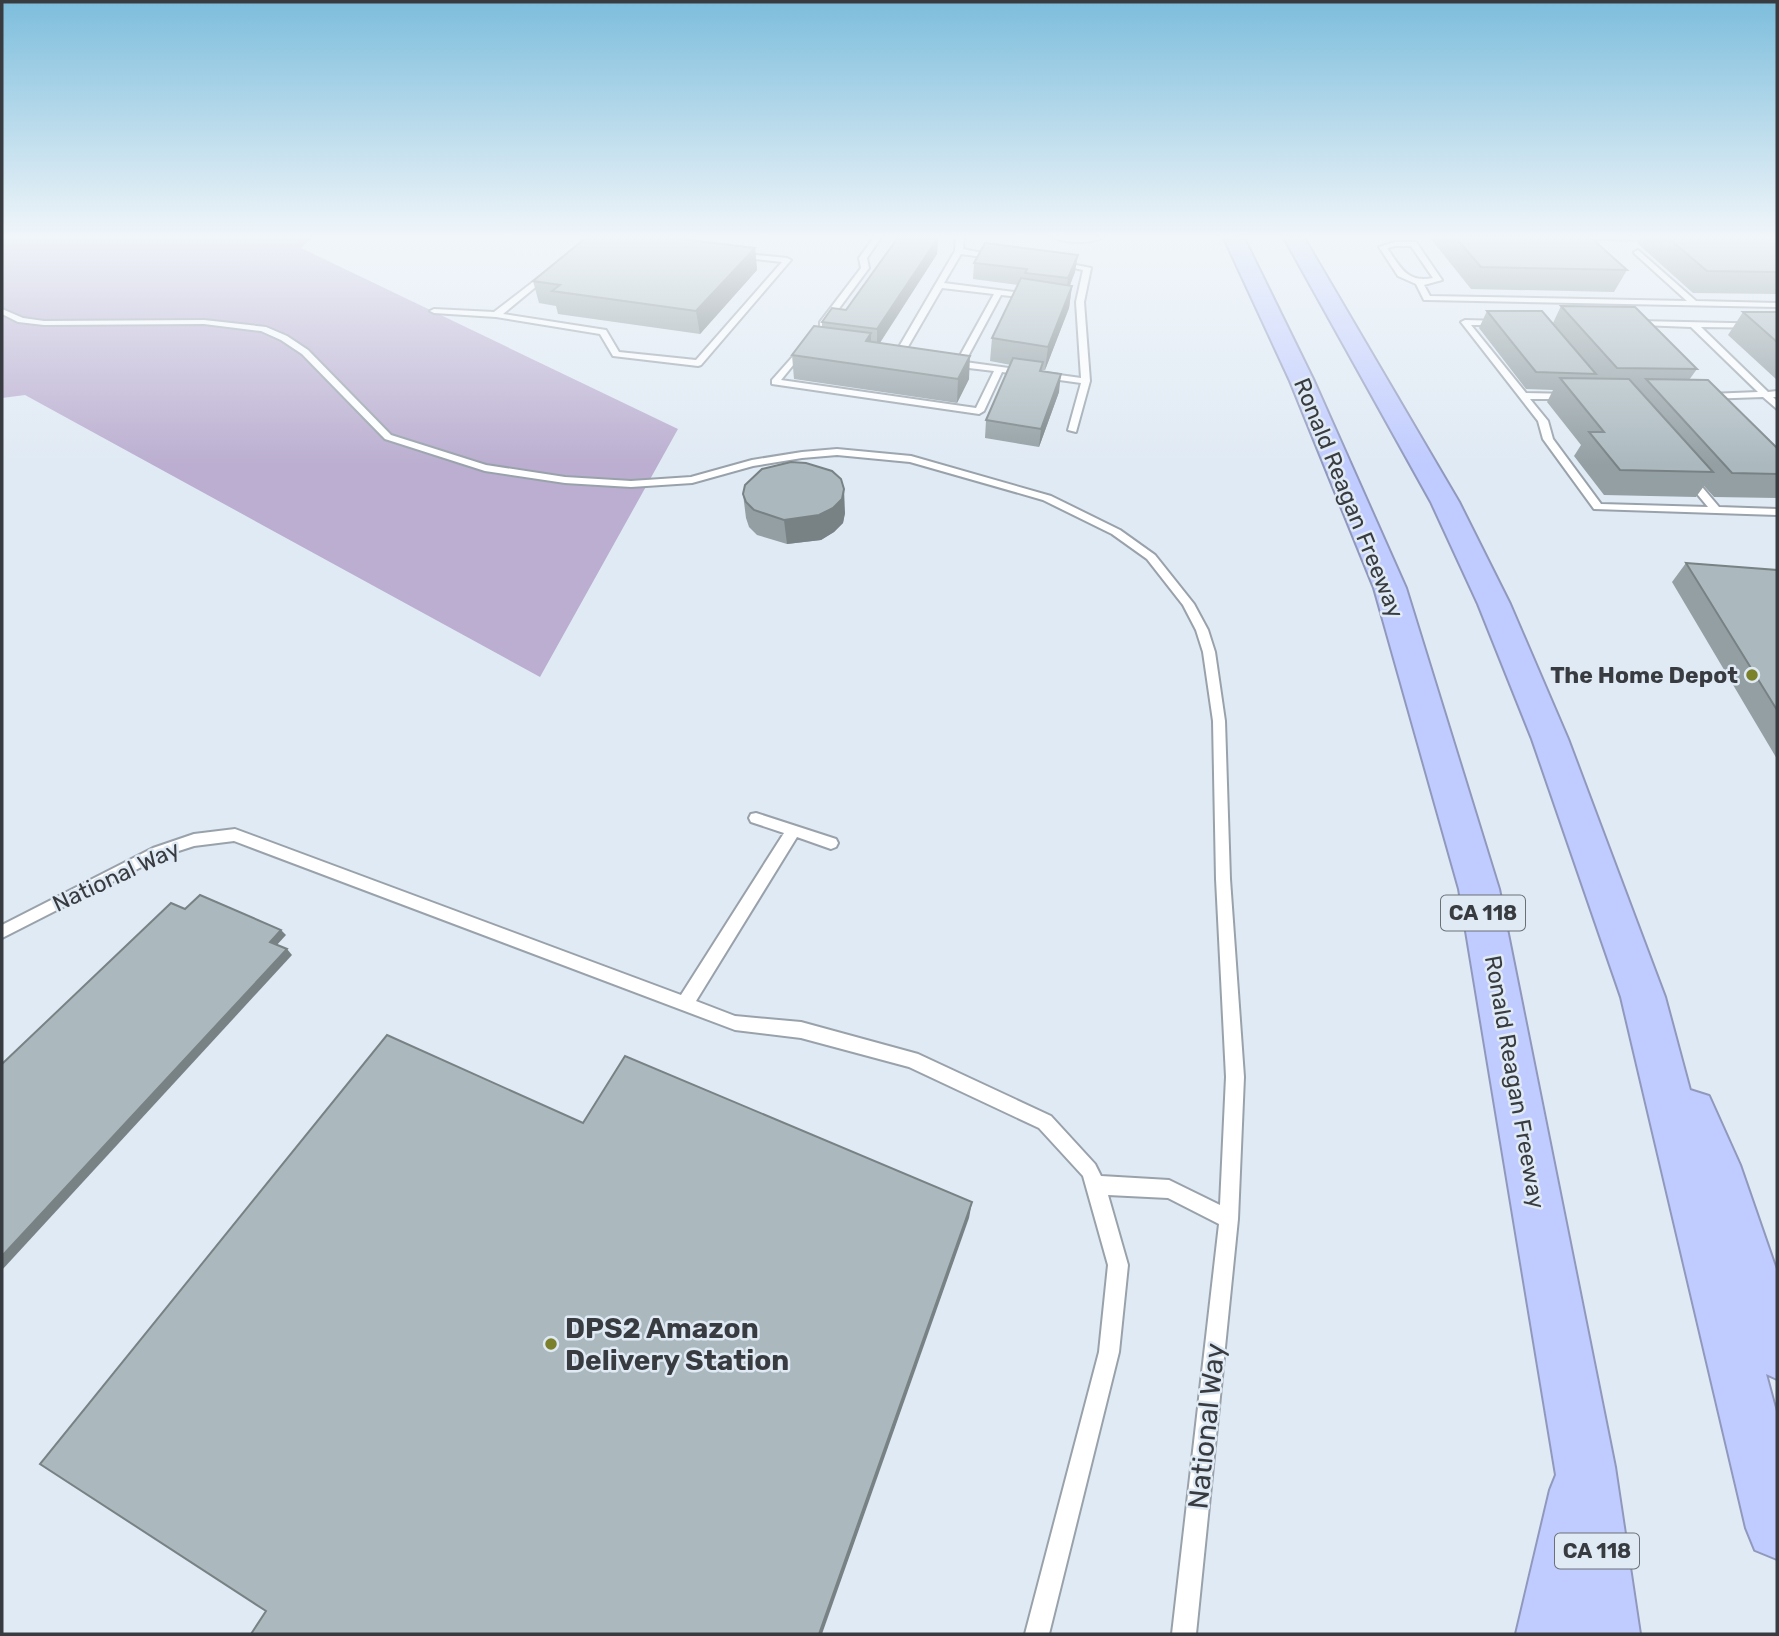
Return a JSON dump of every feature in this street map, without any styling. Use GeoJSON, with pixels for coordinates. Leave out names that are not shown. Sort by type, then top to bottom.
{"type":"FeatureCollection","features":[{"type":"Feature","properties":{"kind":"highway"},"geometry":{"type":"LineString","coordinates":[[1260,312],[1302,381]]}},
{"type":"Feature","properties":{"kind":"highway","name":"Ronald Reagan Freeway"},"geometry":{"type":"LineString","coordinates":[[1270,312],[1390,588],[1479,889],[1586,1467],[1608,1634]]}},
{"type":"Feature","properties":{"kind":"highway"},"geometry":{"type":"LineString","coordinates":[[1336,312],[1445,502],[1494,604],[1550,739],[1643,997],[1715,1165],[1777,1351]]}},
{"type":"Feature","properties":{"kind":"highway"},"geometry":{"type":"LineString","coordinates":[[1344,312],[1360,355]]}},
{"type":"Feature","properties":{"kind":"highway"},"geometry":{"type":"LineString","coordinates":[[1643,997],[1777,1528]]}},
{"type":"Feature","properties":{"kind":"highway"},"geometry":{"type":"LineString","coordinates":[[1548,1634],[1586,1467]]}},
{"type":"Feature","properties":{"kind":"lane","name":"National Way"},"geometry":{"type":"LineString","coordinates":[[3,312],[21,320],[44,323],[191,321],[263,329],[285,338],[305,352],[388,437],[485,468],[565,480],[652,484],[692,480],[752,463],[802,455],[837,452],[911,459],[1047,498],[1116,532],[1151,557],[1188,604],[1202,630],[1209,652],[1219,721],[1223,879],[1235,1077],[1229,1219],[1184,1634]]}},
{"type":"Feature","properties":{"kind":"lane"},"geometry":{"type":"LineString","coordinates":[[464,312],[603,332],[616,354],[698,363],[742,312]]}},
{"type":"Feature","properties":{"kind":"lane"},"geometry":{"type":"LineString","coordinates":[[496,315],[499,312]]}},
{"type":"Feature","properties":{"kind":"lane"},"geometry":{"type":"LineString","coordinates":[[816,332],[831,312]]}},
{"type":"Feature","properties":{"kind":"lane"},"geometry":{"type":"LineString","coordinates":[[898,355],[923,312]]}},
{"type":"Feature","properties":{"kind":"lane"},"geometry":{"type":"LineString","coordinates":[[960,364],[988,312]]}},
{"type":"Feature","properties":{"kind":"lane"},"geometry":{"type":"LineString","coordinates":[[1073,430],[1086,381],[1081,312]]}},
{"type":"Feature","properties":{"kind":"lane"},"geometry":{"type":"LineString","coordinates":[[1513,323],[1465,322],[1543,421],[1548,439],[1598,507],[1777,512]]}},
{"type":"Feature","properties":{"kind":"lane"},"geometry":{"type":"LineString","coordinates":[[1628,323],[1777,326]]}},
{"type":"Feature","properties":{"kind":"lane"},"geometry":{"type":"LineString","coordinates":[[1641,323],[1650,332]]}},
{"type":"Feature","properties":{"kind":"lane"},"geometry":{"type":"LineString","coordinates":[[1693,324],[1777,406]]}},
{"type":"Feature","properties":{"kind":"lane"},"geometry":{"type":"LineString","coordinates":[[808,342],[775,382],[979,411],[999,369]]}},
{"type":"Feature","properties":{"kind":"lane"},"geometry":{"type":"LineString","coordinates":[[873,351],[911,357]]}},
{"type":"Feature","properties":{"kind":"lane"},"geometry":{"type":"LineString","coordinates":[[935,360],[1086,381]]}},
{"type":"Feature","properties":{"kind":"lane"},"geometry":{"type":"LineString","coordinates":[[1703,393],[1714,398],[1723,407]]}},
{"type":"Feature","properties":{"kind":"lane"},"geometry":{"type":"LineString","coordinates":[[1714,398],[1777,394]]}},
{"type":"Feature","properties":{"kind":"lane"},"geometry":{"type":"LineString","coordinates":[[1524,396],[1586,396]]}},
{"type":"Feature","properties":{"kind":"lane"},"geometry":{"type":"LineString","coordinates":[[1681,469],[1716,510]]}},
{"type":"Feature","properties":{"kind":"lane"},"geometry":{"type":"LineString","coordinates":[[756,818],[831,843]]}},
{"type":"Feature","properties":{"kind":"lane"},"geometry":{"type":"LineString","coordinates":[[793,831],[685,1004],[735,1023],[801,1030],[912,1060],[1045,1122],[1089,1170],[1096,1185],[1118,1265],[1109,1352],[1037,1634]]}},
{"type":"Feature","properties":{"kind":"lane","name":"National Way"},"geometry":{"type":"LineString","coordinates":[[2,932],[158,852],[194,841],[235,835],[685,1004]]}},
{"type":"Feature","properties":{"kind":"lane"},"geometry":{"type":"LineString","coordinates":[[1096,1185],[1169,1189],[1229,1219]]}},
{"type":"Feature","properties":{"kind":"shaded area"},"geometry":{"type":"Polygon","coordinates":[[[2,312],[435,312],[678,429],[540,677],[25,395],[2,398],[2,312]]]}},
{"type":"Feature","properties":{"kind":"building"},"geometry":{"type":"Polygon","coordinates":[[[829,312],[888,312],[877,329],[822,322],[829,312]]]}},
{"type":"Feature","properties":{"kind":"building"},"geometry":{"type":"Polygon","coordinates":[[[1004,312],[1062,312],[1048,347],[992,338],[1004,312]]]}},
{"type":"Feature","properties":{"kind":"building"},"geometry":{"type":"Polygon","coordinates":[[[1488,312],[1543,312],[1596,374],[1536,372],[1488,312]]]}},
{"type":"Feature","properties":{"kind":"building"},"geometry":{"type":"Polygon","coordinates":[[[1567,312],[1640,312],[1697,369],[1617,368],[1567,312]]]}},
{"type":"Feature","properties":{"kind":"building"},"geometry":{"type":"Polygon","coordinates":[[[1743,312],[1777,312],[1777,342],[1743,312]]]}},
{"type":"Feature","properties":{"kind":"building"},"geometry":{"type":"Polygon","coordinates":[[[814,326],[871,333],[866,341],[970,356],[958,379],[792,355],[814,326]]]}},
{"type":"Feature","properties":{"kind":"building"},"geometry":{"type":"Polygon","coordinates":[[[1013,358],[1043,362],[1040,371],[1061,374],[1041,429],[986,420],[1013,358]]]}},
{"type":"Feature","properties":{"kind":"building"},"geometry":{"type":"Polygon","coordinates":[[[1560,378],[1629,379],[1713,472],[1620,470],[1589,432],[1604,432],[1560,378]]]}},
{"type":"Feature","properties":{"kind":"building"},"geometry":{"type":"Polygon","coordinates":[[[1646,379],[1708,380],[1777,448],[1777,474],[1732,473],[1646,379]]]}},
{"type":"Feature","properties":{"kind":"building"},"geometry":{"type":"Polygon","coordinates":[[[791,462],[806,463],[832,471],[841,479],[844,489],[842,499],[833,508],[819,515],[784,520],[754,510],[743,494],[745,485],[762,469],[791,462]]]}},
{"type":"Feature","properties":{"kind":"building"},"geometry":{"type":"Polygon","coordinates":[[[1686,563],[1777,570],[1777,710],[1686,563]]]}},
{"type":"Feature","properties":{"kind":"building"},"geometry":{"type":"Polygon","coordinates":[[[200,895],[281,930],[270,942],[287,949],[2,1256],[2,1064],[171,903],[185,909],[200,895]]]}},
{"type":"Feature","properties":{"kind":"building","name":"DPS2 Amazon Delivery Station"},"geometry":{"type":"Polygon","coordinates":[[[387,1035],[583,1123],[625,1056],[972,1202],[819,1634],[251,1634],[266,1611],[40,1464],[387,1035]]]}},
{"type":"Feature","properties":{"kind":"place","name":"The Home Depot"},"geometry":{"type":"Point","coordinates":[1752,675]}},
{"type":"Feature","properties":{"kind":"place","name":"DPS2 Amazon Delivery Station"},"geometry":{"type":"Point","coordinates":[551,1344]}}]}
